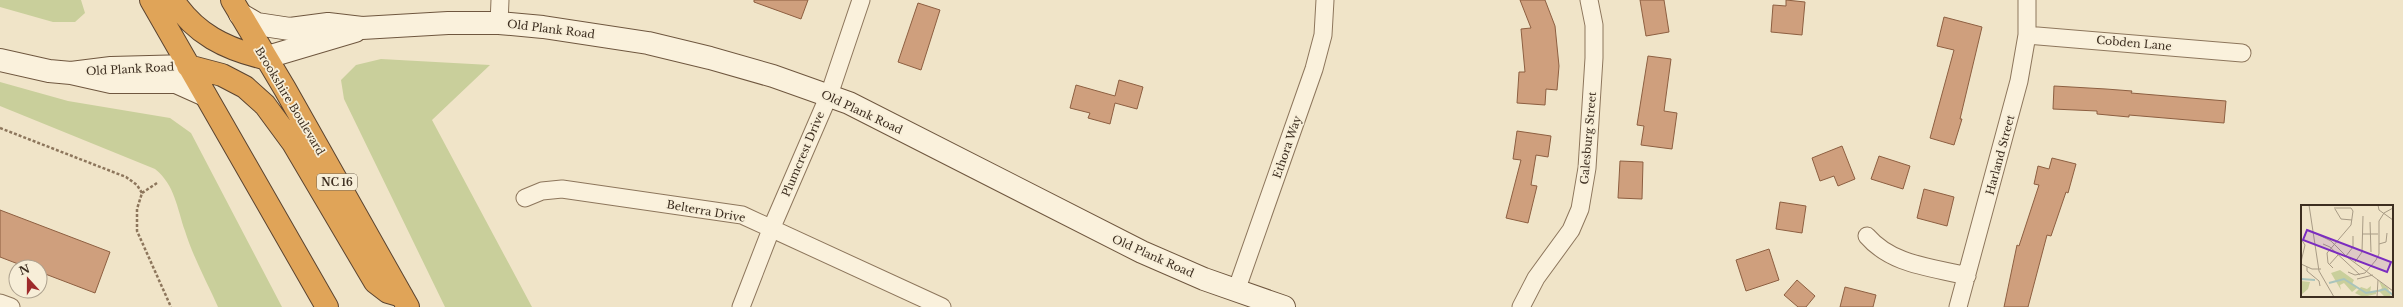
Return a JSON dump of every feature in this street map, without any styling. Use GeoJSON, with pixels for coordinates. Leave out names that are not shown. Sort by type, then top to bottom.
{"type":"FeatureCollection","features":[{"type":"Feature","properties":{"kind":"highway"},"geometry":{"type":"LineString","coordinates":[[151,0],[327,307]]}},
{"type":"Feature","properties":{"kind":"highway"},"geometry":{"type":"LineString","coordinates":[[173,0],[183,14],[199,30],[216,42],[241,53],[264,58]]}},
{"type":"Feature","properties":{"kind":"highway","name":"Brookshire Boulevard"},"geometry":{"type":"LineString","coordinates":[[236,7],[264,58],[285,89],[406,302]]}},
{"type":"Feature","properties":{"kind":"highway"},"geometry":{"type":"LineString","coordinates":[[188,66],[222,75],[245,87],[265,105],[293,144],[375,282],[388,292],[406,302]]}},
{"type":"Feature","properties":{"kind":"street"},"geometry":{"type":"LineString","coordinates":[[499,23],[500,0]]}},
{"type":"Feature","properties":{"kind":"street","name":"Plumcrest Drive"},"geometry":{"type":"LineString","coordinates":[[741,307],[772,227],[829,95],[861,0]]}},
{"type":"Feature","properties":{"kind":"street","name":"Ethora Way"},"geometry":{"type":"LineString","coordinates":[[1236,291],[1314,69],[1323,35],[1325,0]]}},
{"type":"Feature","properties":{"kind":"street","name":"Galesburg Street"},"geometry":{"type":"LineString","coordinates":[[1521,307],[1536,278],[1571,230],[1580,209],[1587,168],[1594,74],[1594,25],[1589,0]]}},
{"type":"Feature","properties":{"kind":"street","name":"Harland Street"},"geometry":{"type":"LineString","coordinates":[[1958,307],[2012,109],[2027,35],[2027,0]]}},
{"type":"Feature","properties":{"kind":"street","name":"Old Plank Road"},"geometry":{"type":"LineString","coordinates":[[236,7],[257,24],[269,27],[290,29],[328,24],[362,28],[429,24],[499,23],[648,43],[738,66],[829,95],[884,121],[1142,252],[1236,291],[1284,307]]}},
{"type":"Feature","properties":{"kind":"street","name":"Old Plank Road"},"geometry":{"type":"LineString","coordinates":[[264,58],[306,47],[362,28]]}},
{"type":"Feature","properties":{"kind":"street","name":"Cobden Lane"},"geometry":{"type":"LineString","coordinates":[[2027,35],[2242,52]]}},
{"type":"Feature","properties":{"kind":"street","name":"Old Plank Road"},"geometry":{"type":"LineString","coordinates":[[0,60],[49,71],[71,73],[111,82],[176,82],[205,95]]}},
{"type":"Feature","properties":{"kind":"street","name":"Old Plank Road"},"geometry":{"type":"LineString","coordinates":[[71,73],[111,68],[188,66]]}},
{"type":"Feature","properties":{"kind":"street","name":"Belterra Drive"},"geometry":{"type":"LineString","coordinates":[[525,198],[542,191],[562,189],[742,215],[772,227],[942,307]]}},
{"type":"Feature","properties":{"kind":"street"},"geometry":{"type":"LineString","coordinates":[[1867,236],[1878,248],[1892,257],[1967,276]]}},
{"type":"Feature","properties":{"kind":"street"},"geometry":{"type":"LineString","coordinates":[[0,303],[11,307]]}},
{"type":"Feature","properties":{"kind":"path"},"geometry":{"type":"LineString","coordinates":[[0,128],[126,177],[137,185],[142,193]]}},
{"type":"Feature","properties":{"kind":"path"},"geometry":{"type":"LineString","coordinates":[[157,183],[142,193],[137,209],[137,231],[171,307]]}},
{"type":"Feature","properties":{"kind":"green space"},"geometry":{"type":"Polygon","coordinates":[[[0,0],[81,0],[85,13],[75,22],[53,22],[0,7],[0,0]]]}},
{"type":"Feature","properties":{"kind":"green space"},"geometry":{"type":"Polygon","coordinates":[[[381,59],[490,65],[432,120],[532,307],[445,307],[344,99],[341,80],[356,65],[381,59]]]}},
{"type":"Feature","properties":{"kind":"green space"},"geometry":{"type":"Polygon","coordinates":[[[0,82],[68,101],[170,118],[191,133],[282,307],[218,307],[192,250],[174,197],[162,175],[155,169],[0,106],[0,82]]]}},
{"type":"Feature","properties":{"kind":"building"},"geometry":{"type":"Polygon","coordinates":[[[754,0],[808,0],[801,19],[754,2],[754,0]]]}},
{"type":"Feature","properties":{"kind":"building"},"geometry":{"type":"Polygon","coordinates":[[[1520,0],[1545,0],[1555,26],[1559,66],[1557,90],[1546,89],[1545,105],[1517,103],[1519,72],[1525,72],[1521,29],[1531,28],[1520,0]]]}},
{"type":"Feature","properties":{"kind":"building"},"geometry":{"type":"Polygon","coordinates":[[[1640,0],[1664,0],[1669,32],[1646,36],[1640,0]]]}},
{"type":"Feature","properties":{"kind":"building"},"geometry":{"type":"Polygon","coordinates":[[[1786,0],[1805,2],[1802,35],[1771,32],[1773,5],[1786,6],[1786,0]]]}},
{"type":"Feature","properties":{"kind":"building"},"geometry":{"type":"Polygon","coordinates":[[[918,3],[940,10],[921,70],[898,62],[918,3]]]}},
{"type":"Feature","properties":{"kind":"building"},"geometry":{"type":"Polygon","coordinates":[[[1944,17],[1982,27],[1960,119],[1962,119],[1954,145],[1930,138],[1954,50],[1937,46],[1944,17]]]}},
{"type":"Feature","properties":{"kind":"building"},"geometry":{"type":"Polygon","coordinates":[[[1648,56],[1671,59],[1664,111],[1677,113],[1672,149],[1641,145],[1644,126],[1637,125],[1648,56]]]}},
{"type":"Feature","properties":{"kind":"building"},"geometry":{"type":"Polygon","coordinates":[[[1119,80],[1143,87],[1137,109],[1115,103],[1110,124],[1088,118],[1090,113],[1070,108],[1076,85],[1115,96],[1119,80]]]}},
{"type":"Feature","properties":{"kind":"building"},"geometry":{"type":"Polygon","coordinates":[[[2054,86],[2132,91],[2131,93],[2226,101],[2224,123],[2129,115],[2129,117],[2097,114],[2097,111],[2053,109],[2054,86]]]}},
{"type":"Feature","properties":{"kind":"building"},"geometry":{"type":"Polygon","coordinates":[[[1517,131],[1551,136],[1548,157],[1536,155],[1531,185],[1537,186],[1528,223],[1506,218],[1521,160],[1513,159],[1517,131]]]}},
{"type":"Feature","properties":{"kind":"building"},"geometry":{"type":"Polygon","coordinates":[[[1842,146],[1855,179],[1838,186],[1834,176],[1820,181],[1812,158],[1842,146]]]}},
{"type":"Feature","properties":{"kind":"building"},"geometry":{"type":"Polygon","coordinates":[[[1879,156],[1910,166],[1903,189],[1871,179],[1879,156]]]}},
{"type":"Feature","properties":{"kind":"building"},"geometry":{"type":"Polygon","coordinates":[[[2052,158],[2076,164],[2068,193],[2066,192],[2051,236],[2047,235],[2028,307],[2004,307],[2017,245],[2019,246],[2039,185],[2034,184],[2038,166],[2049,169],[2052,158]]]}},
{"type":"Feature","properties":{"kind":"building"},"geometry":{"type":"Polygon","coordinates":[[[1620,161],[1643,162],[1642,199],[1618,198],[1620,161]]]}},
{"type":"Feature","properties":{"kind":"building"},"geometry":{"type":"Polygon","coordinates":[[[1924,189],[1954,197],[1947,226],[1917,218],[1924,189]]]}},
{"type":"Feature","properties":{"kind":"building"},"geometry":{"type":"Polygon","coordinates":[[[1780,202],[1806,206],[1802,233],[1776,229],[1780,202]]]}},
{"type":"Feature","properties":{"kind":"building"},"geometry":{"type":"Polygon","coordinates":[[[0,210],[110,252],[95,293],[48,275],[48,259],[8,260],[0,257],[0,210]]]}},
{"type":"Feature","properties":{"kind":"building"},"geometry":{"type":"Polygon","coordinates":[[[1769,249],[1779,280],[1746,291],[1736,260],[1769,249]]]}},
{"type":"Feature","properties":{"kind":"building"},"geometry":{"type":"Polygon","coordinates":[[[1797,280],[1815,296],[1806,307],[1798,307],[1784,295],[1797,280]]]}},
{"type":"Feature","properties":{"kind":"building"},"geometry":{"type":"Polygon","coordinates":[[[1845,287],[1876,295],[1873,307],[1840,307],[1845,287]]]}}]}
